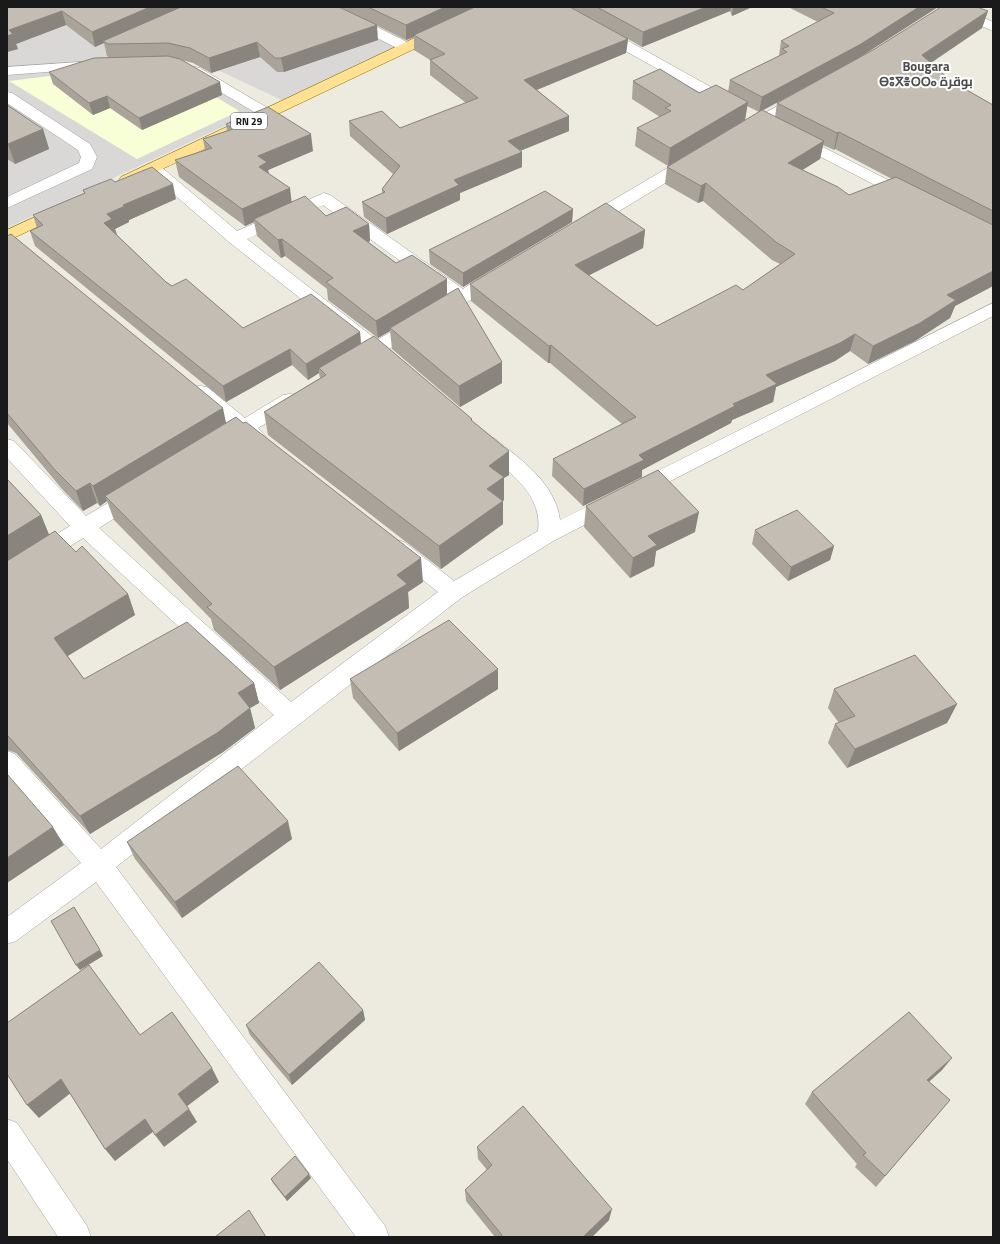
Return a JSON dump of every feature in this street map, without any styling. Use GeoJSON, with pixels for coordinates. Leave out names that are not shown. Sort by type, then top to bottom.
{"type":"FeatureCollection","features":[{"type":"Feature","properties":{"kind":"main road","name":"RN 29"},"geometry":{"type":"LineString","coordinates":[[112,187],[491,7]]}},
{"type":"Feature","properties":{"kind":"main road"},"geometry":{"type":"LineString","coordinates":[[7,235],[77,203]]}},
{"type":"Feature","properties":{"kind":"street"},"geometry":{"type":"LineString","coordinates":[[326,7],[406,47]]}},
{"type":"Feature","properties":{"kind":"street"},"geometry":{"type":"LineString","coordinates":[[557,7],[771,126],[922,204]]}},
{"type":"Feature","properties":{"kind":"street"},"geometry":{"type":"LineString","coordinates":[[945,10],[993,27]]}},
{"type":"Feature","properties":{"kind":"street"},"geometry":{"type":"LineString","coordinates":[[7,71],[66,67],[105,57]]}},
{"type":"Feature","properties":{"kind":"street"},"geometry":{"type":"LineString","coordinates":[[182,66],[188,66],[266,113]]}},
{"type":"Feature","properties":{"kind":"street"},"geometry":{"type":"LineString","coordinates":[[732,136],[771,126],[814,90]]}},
{"type":"Feature","properties":{"kind":"street"},"geometry":{"type":"LineString","coordinates":[[7,96],[84,147],[89,157],[86,166],[7,203]]}},
{"type":"Feature","properties":{"kind":"street"},"geometry":{"type":"LineString","coordinates":[[570,233],[705,152]]}},
{"type":"Feature","properties":{"kind":"street"},"geometry":{"type":"LineString","coordinates":[[153,168],[235,238],[376,348],[400,369]]}},
{"type":"Feature","properties":{"kind":"street"},"geometry":{"type":"LineString","coordinates":[[235,238],[324,198],[462,297]]}},
{"type":"Feature","properties":{"kind":"street"},"geometry":{"type":"LineString","coordinates":[[7,235],[26,250]]}},
{"type":"Feature","properties":{"kind":"street"},"geometry":{"type":"LineString","coordinates":[[350,364],[510,269]]}},
{"type":"Feature","properties":{"kind":"street"},"geometry":{"type":"LineString","coordinates":[[7,932],[99,865],[290,716],[453,592],[548,536],[993,308]]}},
{"type":"Feature","properties":{"kind":"street"},"geometry":{"type":"LineString","coordinates":[[184,378],[269,447]]}},
{"type":"Feature","properties":{"kind":"street"},"geometry":{"type":"LineString","coordinates":[[218,444],[304,392]]}},
{"type":"Feature","properties":{"kind":"street"},"geometry":{"type":"LineString","coordinates":[[473,431],[533,482],[544,498],[549,517],[548,536]]}},
{"type":"Feature","properties":{"kind":"street"},"geometry":{"type":"LineString","coordinates":[[7,446],[85,528],[290,716]]}},
{"type":"Feature","properties":{"kind":"street"},"geometry":{"type":"LineString","coordinates":[[7,576],[151,486]]}},
{"type":"Feature","properties":{"kind":"street"},"geometry":{"type":"LineString","coordinates":[[386,539],[453,592]]}},
{"type":"Feature","properties":{"kind":"street"},"geometry":{"type":"LineString","coordinates":[[7,761],[99,865],[374,1237]]}},
{"type":"Feature","properties":{"kind":"street"},"geometry":{"type":"LineString","coordinates":[[7,1133],[76,1237]]}},
{"type":"Feature","properties":{"kind":"shaded area"},"geometry":{"type":"Polygon","coordinates":[[[7,7],[491,7],[288,103],[194,59],[7,68],[7,7]]]}},
{"type":"Feature","properties":{"kind":"shaded area"},"geometry":{"type":"Polygon","coordinates":[[[123,65],[210,84],[254,112],[7,228],[7,74],[123,65]]]}},
{"type":"Feature","properties":{"kind":"shaded area"},"geometry":{"type":"Polygon","coordinates":[[[66,74],[180,75],[239,111],[137,159],[9,81],[66,74]]]}},
{"type":"Feature","properties":{"kind":"building"},"geometry":{"type":"Polygon","coordinates":[[[7,7],[150,7],[92,32],[62,11],[9,30],[13,34],[7,36],[7,7]]]}},
{"type":"Feature","properties":{"kind":"building"},"geometry":{"type":"Polygon","coordinates":[[[181,7],[339,7],[377,25],[281,58],[275,58],[257,42],[209,58],[190,48],[168,43],[108,44],[103,41],[181,7]]]}},
{"type":"Feature","properties":{"kind":"building"},"geometry":{"type":"Polygon","coordinates":[[[368,7],[445,7],[406,25],[368,7]]]}},
{"type":"Feature","properties":{"kind":"building"},"geometry":{"type":"Polygon","coordinates":[[[475,7],[570,7],[628,39],[524,80],[569,116],[508,141],[522,152],[454,180],[459,185],[386,218],[362,202],[385,192],[382,189],[400,166],[349,121],[382,111],[400,128],[478,98],[430,60],[445,54],[414,35],[475,7]]]}},
{"type":"Feature","properties":{"kind":"building"},"geometry":{"type":"Polygon","coordinates":[[[597,7],[706,7],[643,32],[597,7]]]}},
{"type":"Feature","properties":{"kind":"building"},"geometry":{"type":"Polygon","coordinates":[[[821,7],[919,7],[861,44],[762,97],[730,80],[787,52],[782,49],[789,46],[781,41],[834,13],[821,7]]]}},
{"type":"Feature","properties":{"kind":"building"},"geometry":{"type":"Polygon","coordinates":[[[941,7],[977,7],[988,11],[922,55],[951,81],[993,105],[993,211],[839,132],[837,133],[777,103],[873,50],[941,7]]]}},
{"type":"Feature","properties":{"kind":"building"},"geometry":{"type":"Polygon","coordinates":[[[168,56],[180,59],[220,82],[139,118],[107,96],[89,103],[49,72],[94,58],[168,56]]]}},
{"type":"Feature","properties":{"kind":"building"},"geometry":{"type":"Polygon","coordinates":[[[660,69],[699,93],[716,85],[748,102],[670,148],[637,128],[671,111],[665,108],[671,105],[633,81],[660,69]]]}},
{"type":"Feature","properties":{"kind":"building"},"geometry":{"type":"Polygon","coordinates":[[[7,105],[43,129],[8,144],[7,105]]]}},
{"type":"Feature","properties":{"kind":"building"},"geometry":{"type":"Polygon","coordinates":[[[268,107],[311,134],[258,156],[267,162],[259,167],[290,188],[242,209],[175,160],[212,148],[203,139],[233,129],[226,124],[268,107]]]}},
{"type":"Feature","properties":{"kind":"building"},"geometry":{"type":"Polygon","coordinates":[[[762,110],[824,141],[788,163],[838,187],[849,195],[896,177],[993,225],[993,271],[947,295],[956,300],[920,323],[873,346],[855,334],[840,343],[766,375],[777,384],[733,404],[735,406],[639,455],[644,460],[584,489],[553,459],[636,417],[551,345],[549,346],[470,284],[606,203],[645,230],[575,265],[657,326],[736,285],[743,290],[795,254],[776,242],[706,183],[701,186],[667,167],[762,110]]]}},
{"type":"Feature","properties":{"kind":"building"},"geometry":{"type":"Polygon","coordinates":[[[152,167],[173,184],[123,205],[125,206],[107,214],[112,219],[104,223],[166,282],[172,286],[186,279],[243,328],[311,294],[360,332],[306,364],[290,349],[223,386],[30,231],[43,225],[33,215],[85,193],[83,190],[111,179],[115,182],[152,167]]]}},
{"type":"Feature","properties":{"kind":"building"},"geometry":{"type":"Polygon","coordinates":[[[545,191],[573,209],[463,273],[429,250],[497,216],[545,191]]]}},
{"type":"Feature","properties":{"kind":"building"},"geometry":{"type":"Polygon","coordinates":[[[305,196],[326,216],[346,207],[369,224],[353,231],[396,263],[412,255],[447,279],[376,321],[326,282],[333,278],[282,239],[278,240],[254,219],[305,196]]]}},
{"type":"Feature","properties":{"kind":"building"},"geometry":{"type":"Polygon","coordinates":[[[11,234],[223,408],[93,486],[90,483],[76,491],[55,470],[7,413],[7,236],[11,234]]]}},
{"type":"Feature","properties":{"kind":"building"},"geometry":{"type":"Polygon","coordinates":[[[458,288],[502,362],[459,386],[390,328],[458,288]]]}},
{"type":"Feature","properties":{"kind":"building"},"geometry":{"type":"Polygon","coordinates":[[[374,336],[509,451],[489,466],[504,477],[487,489],[503,501],[439,546],[264,412],[326,375],[319,368],[374,336]]]}},
{"type":"Feature","properties":{"kind":"building"},"geometry":{"type":"Polygon","coordinates":[[[236,417],[243,423],[246,422],[421,558],[397,575],[407,584],[274,667],[207,607],[212,604],[105,496],[236,417]]]}},
{"type":"Feature","properties":{"kind":"building"},"geometry":{"type":"Polygon","coordinates":[[[658,470],[699,512],[648,536],[657,545],[633,558],[586,506],[658,470]]]}},
{"type":"Feature","properties":{"kind":"building"},"geometry":{"type":"Polygon","coordinates":[[[7,479],[41,515],[7,536],[7,479]]]}},
{"type":"Feature","properties":{"kind":"building"},"geometry":{"type":"Polygon","coordinates":[[[797,510],[834,546],[791,567],[755,530],[797,510]]]}},
{"type":"Feature","properties":{"kind":"building"},"geometry":{"type":"Polygon","coordinates":[[[55,531],[76,552],[82,546],[128,594],[54,638],[84,679],[187,622],[254,683],[238,693],[250,708],[217,733],[80,816],[7,735],[7,561],[55,531]]]}},
{"type":"Feature","properties":{"kind":"building"},"geometry":{"type":"Polygon","coordinates":[[[449,620],[498,669],[397,733],[350,679],[449,620]]]}},
{"type":"Feature","properties":{"kind":"building"},"geometry":{"type":"Polygon","coordinates":[[[915,655],[957,704],[855,749],[835,724],[855,716],[834,689],[915,655]]]}},
{"type":"Feature","properties":{"kind":"building"},"geometry":{"type":"Polygon","coordinates":[[[238,766],[288,821],[175,902],[127,842],[238,766]]]}},
{"type":"Feature","properties":{"kind":"building"},"geometry":{"type":"Polygon","coordinates":[[[7,774],[53,827],[7,858],[7,774]]]}},
{"type":"Feature","properties":{"kind":"building"},"geometry":{"type":"Polygon","coordinates":[[[74,907],[100,950],[76,965],[51,921],[74,907]]]}},
{"type":"Feature","properties":{"kind":"building"},"geometry":{"type":"Polygon","coordinates":[[[319,962],[363,1010],[289,1075],[246,1025],[319,962]]]}},
{"type":"Feature","properties":{"kind":"building"},"geometry":{"type":"Polygon","coordinates":[[[89,965],[140,1035],[172,1012],[212,1068],[178,1094],[189,1109],[155,1135],[145,1119],[105,1149],[61,1079],[27,1105],[7,1074],[7,1023],[89,965]]]}},
{"type":"Feature","properties":{"kind":"building"},"geometry":{"type":"Polygon","coordinates":[[[909,1012],[952,1058],[927,1080],[950,1100],[885,1176],[863,1155],[866,1153],[812,1092],[909,1012]]]}},
{"type":"Feature","properties":{"kind":"building"},"geometry":{"type":"Polygon","coordinates":[[[523,1106],[612,1209],[583,1237],[500,1237],[502,1235],[465,1190],[492,1165],[477,1147],[523,1106]]]}},
{"type":"Feature","properties":{"kind":"building"},"geometry":{"type":"Polygon","coordinates":[[[295,1156],[309,1174],[285,1197],[271,1179],[295,1156]]]}},
{"type":"Feature","properties":{"kind":"building"},"geometry":{"type":"Polygon","coordinates":[[[249,1210],[266,1237],[215,1237],[249,1210]]]}},
{"type":"Feature","properties":{"kind":"district","name":"Bougara ⴱⵓⴳⴻⵔⵔⴰ بوقرة"},"geometry":{"type":"Point","coordinates":[926,74]}}]}
